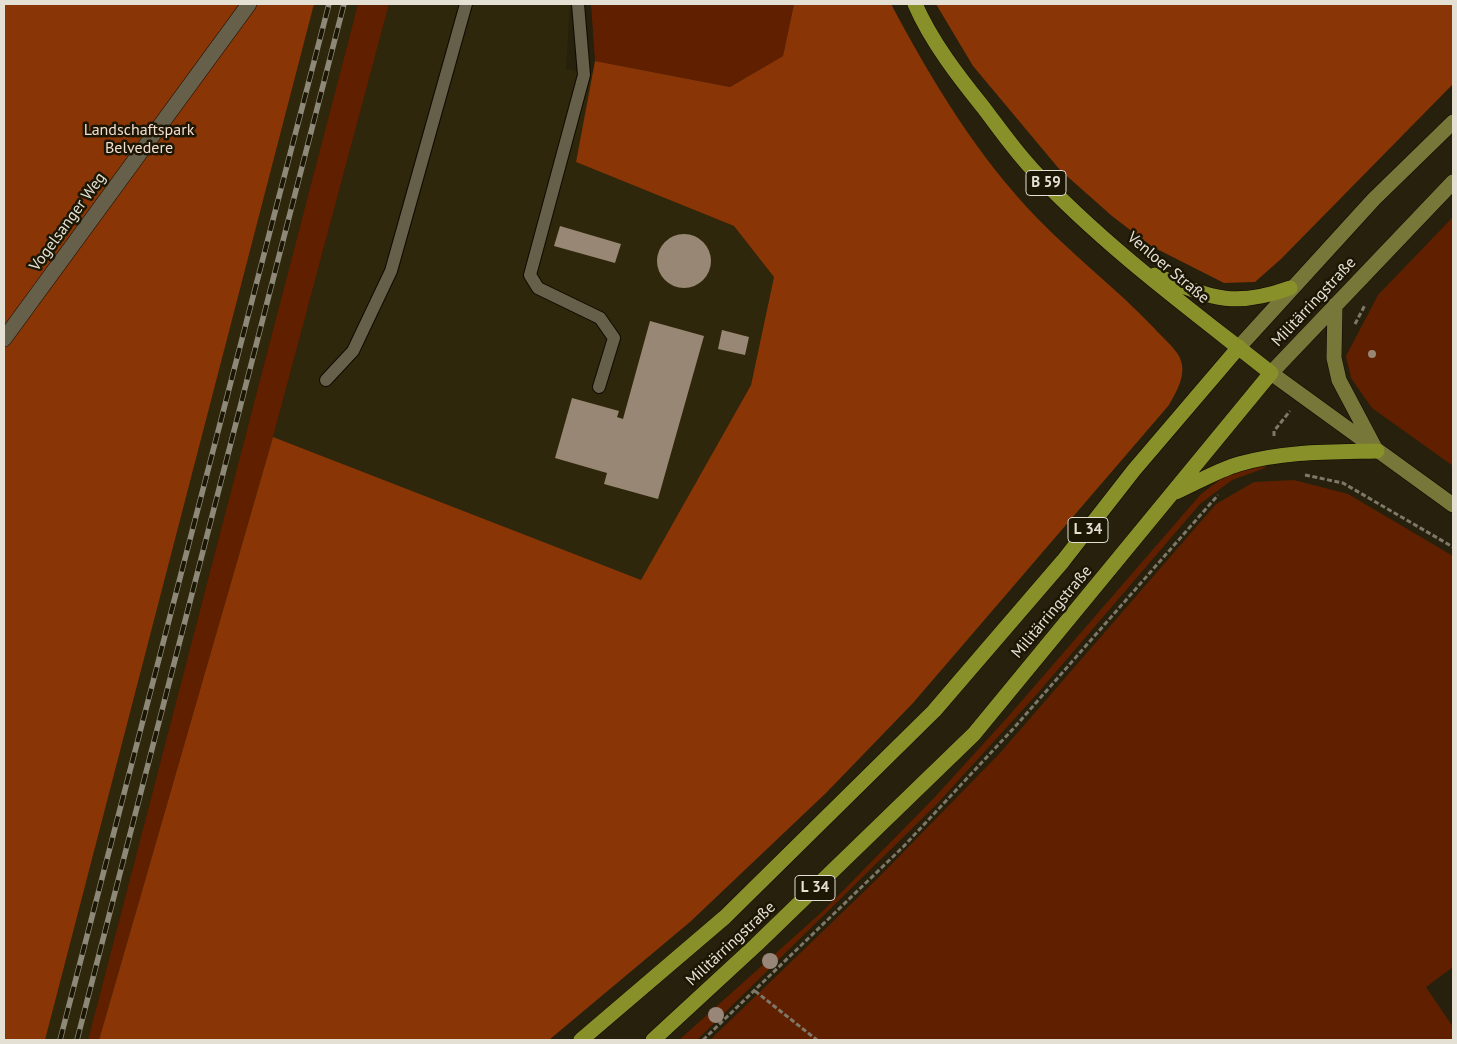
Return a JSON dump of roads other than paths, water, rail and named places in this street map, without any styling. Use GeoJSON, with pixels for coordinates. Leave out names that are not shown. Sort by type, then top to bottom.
{"type":"FeatureCollection","features":[{"type":"Feature","properties":{"kind":"main road","name":"Venloer Straße"},"geometry":{"type":"LineString","coordinates":[[915,4],[920,16],[964,83],[1032,169],[1088,223],[1271,373],[1453,505]]}},
{"type":"Feature","properties":{"kind":"main road","name":"L 34"},"geometry":{"type":"LineString","coordinates":[[1239,347],[1290,288],[1374,199],[1453,122]]}},
{"type":"Feature","properties":{"kind":"main road","name":"Militärringstraße"},"geometry":{"type":"LineString","coordinates":[[653,1040],[756,945],[974,734],[1271,373],[1453,182]]}},
{"type":"Feature","properties":{"kind":"main road"},"geometry":{"type":"LineString","coordinates":[[1143,269],[1209,296],[1245,300],[1264,298],[1290,288]]}},
{"type":"Feature","properties":{"kind":"main road"},"geometry":{"type":"LineString","coordinates":[[1172,494],[1237,464],[1272,456],[1317,452],[1377,451],[1339,380],[1334,358],[1335,305]]}},
{"type":"Feature","properties":{"kind":"main road","name":"Militärringstraße"},"geometry":{"type":"LineString","coordinates":[[589,1038],[725,917],[934,711],[1063,561],[1134,470],[1239,347]]}},
{"type":"Feature","properties":{"kind":"street","name":"Vogelsanger Weg"},"geometry":{"type":"LineString","coordinates":[[4,339],[249,4]]}},
{"type":"Feature","properties":{"kind":"lane"},"geometry":{"type":"LineString","coordinates":[[326,380],[353,351],[391,271],[466,4]]}},
{"type":"Feature","properties":{"kind":"lane"},"geometry":{"type":"LineString","coordinates":[[578,4],[584,75],[530,274],[538,288],[600,318],[614,338],[600,387]]}},
{"type":"Feature","properties":{"kind":"railway"},"geometry":{"type":"LineString","coordinates":[[60,1040],[329,4]]}},
{"type":"Feature","properties":{"kind":"railway"},"geometry":{"type":"LineString","coordinates":[[77,1040],[344,4]]}},
{"type":"Feature","properties":{"kind":"park label","name":"Landschaftspark Belvedere"},"geometry":{"type":"Point","coordinates":[139,139]}}]}
